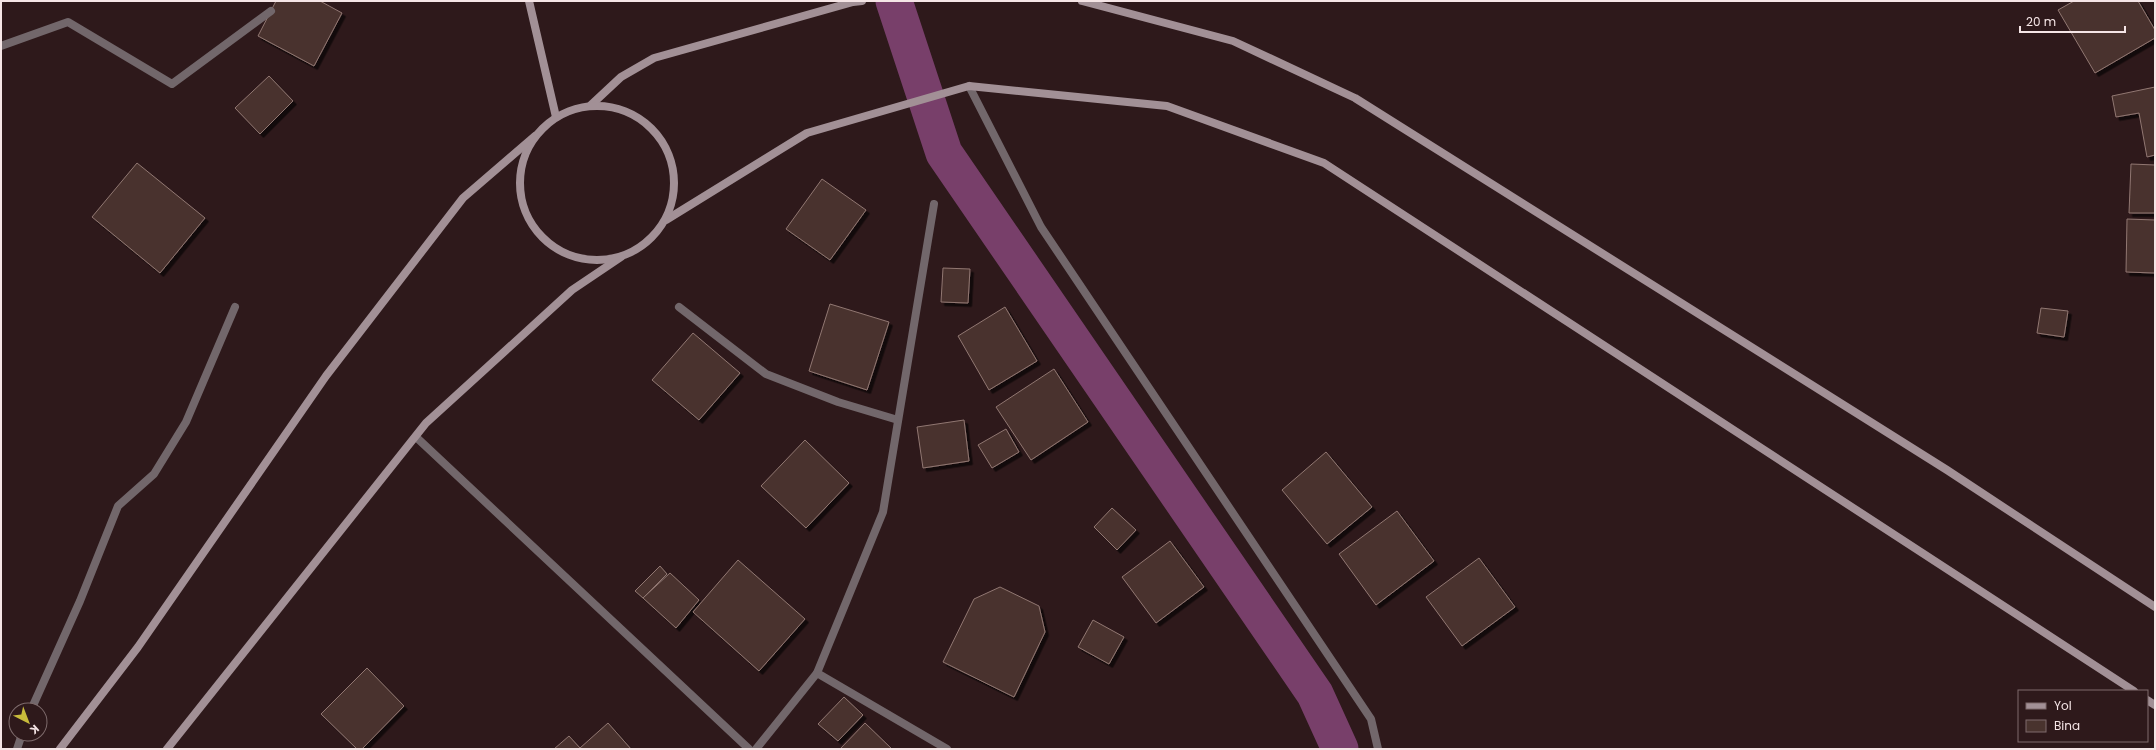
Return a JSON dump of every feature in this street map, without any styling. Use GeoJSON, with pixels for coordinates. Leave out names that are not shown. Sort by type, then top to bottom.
{"type":"FeatureCollection","features":[{"type":"Feature","properties":{"kind":"main road"},"geometry":{"type":"LineString","coordinates":[[530,1],[556,116]]}},
{"type":"Feature","properties":{"kind":"main road"},"geometry":{"type":"LineString","coordinates":[[591,105],[621,77],[654,58],[853,2],[862,1]]}},
{"type":"Feature","properties":{"kind":"main road"},"geometry":{"type":"LineString","coordinates":[[1082,1],[1233,41],[1355,98],[1947,470],[2155,607]]}},
{"type":"Feature","properties":{"kind":"main road"},"geometry":{"type":"LineString","coordinates":[[666,220],[807,133],[969,86],[1167,106],[1324,163],[2132,690]]}},
{"type":"Feature","properties":{"kind":"main road"},"geometry":{"type":"LineString","coordinates":[[60,749],[138,647],[326,376],[463,198],[556,116],[573,108],[591,105],[615,107],[637,116],[655,130],[669,150],[675,174],[674,197],[666,220],[654,236],[639,249],[621,257],[572,290],[426,424],[167,749]]}},
{"type":"Feature","properties":{"kind":"main road"},"geometry":{"type":"LineString","coordinates":[[535,136],[523,158],[519,182],[523,206],[534,228],[551,246],[572,257],[597,260],[621,257]]}},
{"type":"Feature","properties":{"kind":"street"},"geometry":{"type":"LineString","coordinates":[[1,46],[68,22],[172,84],[271,11]]}},
{"type":"Feature","properties":{"kind":"street"},"geometry":{"type":"LineString","coordinates":[[969,86],[1041,227],[1371,719],[1378,749]]}},
{"type":"Feature","properties":{"kind":"street"},"geometry":{"type":"LineString","coordinates":[[756,749],[817,672],[883,512],[934,204]]}},
{"type":"Feature","properties":{"kind":"street"},"geometry":{"type":"LineString","coordinates":[[35,702],[80,601],[118,506],[154,474],[186,422],[235,307]]}},
{"type":"Feature","properties":{"kind":"street"},"geometry":{"type":"LineString","coordinates":[[679,307],[766,374],[838,402],[898,420]]}},
{"type":"Feature","properties":{"kind":"street"},"geometry":{"type":"LineString","coordinates":[[416,437],[749,749]]}},
{"type":"Feature","properties":{"kind":"street"},"geometry":{"type":"LineString","coordinates":[[817,672],[947,749]]}},
{"type":"Feature","properties":{"kind":"building"},"geometry":{"type":"Polygon","coordinates":[[[276,1],[320,1],[342,13],[314,66],[258,36],[276,1]]]}},
{"type":"Feature","properties":{"kind":"building"},"geometry":{"type":"Polygon","coordinates":[[[2074,1],[2138,1],[2155,30],[2155,38],[2095,73],[2058,10],[2074,1]]]}},
{"type":"Feature","properties":{"kind":"building"},"geometry":{"type":"Polygon","coordinates":[[[269,76],[293,101],[260,134],[235,108],[269,76]]]}},
{"type":"Feature","properties":{"kind":"building"},"geometry":{"type":"Polygon","coordinates":[[[2155,87],[2155,155],[2147,157],[2139,113],[2116,117],[2112,96],[2155,87]]]}},
{"type":"Feature","properties":{"kind":"building"},"geometry":{"type":"Polygon","coordinates":[[[137,163],[205,218],[160,273],[92,217],[137,163]]]}},
{"type":"Feature","properties":{"kind":"building"},"geometry":{"type":"Polygon","coordinates":[[[2131,164],[2155,165],[2155,213],[2129,213],[2131,164]]]}},
{"type":"Feature","properties":{"kind":"building"},"geometry":{"type":"Polygon","coordinates":[[[822,179],[866,210],[830,260],[786,229],[822,179]]]}},
{"type":"Feature","properties":{"kind":"building"},"geometry":{"type":"Polygon","coordinates":[[[2127,219],[2155,220],[2155,273],[2126,272],[2127,219]]]}},
{"type":"Feature","properties":{"kind":"building"},"geometry":{"type":"Polygon","coordinates":[[[943,268],[970,269],[968,303],[941,302],[943,268]]]}},
{"type":"Feature","properties":{"kind":"building"},"geometry":{"type":"Polygon","coordinates":[[[830,304],[889,322],[867,390],[809,371],[830,304]]]}},
{"type":"Feature","properties":{"kind":"building"},"geometry":{"type":"Polygon","coordinates":[[[1005,307],[1037,361],[989,390],[958,336],[1005,307]]]}},
{"type":"Feature","properties":{"kind":"building"},"geometry":{"type":"Polygon","coordinates":[[[2041,308],[2068,311],[2064,337],[2037,333],[2041,308]]]}},
{"type":"Feature","properties":{"kind":"building"},"geometry":{"type":"Polygon","coordinates":[[[693,333],[740,373],[699,420],[652,380],[693,333]]]}},
{"type":"Feature","properties":{"kind":"building"},"geometry":{"type":"Polygon","coordinates":[[[1054,369],[1088,422],[1031,460],[996,407],[1054,369]]]}},
{"type":"Feature","properties":{"kind":"building"},"geometry":{"type":"Polygon","coordinates":[[[964,420],[969,461],[923,468],[917,427],[964,420]]]}},
{"type":"Feature","properties":{"kind":"building"},"geometry":{"type":"Polygon","coordinates":[[[1006,429],[1019,452],[992,468],[978,445],[1006,429]]]}},
{"type":"Feature","properties":{"kind":"building"},"geometry":{"type":"Polygon","coordinates":[[[805,440],[849,483],[806,528],[761,486],[805,440]]]}},
{"type":"Feature","properties":{"kind":"building"},"geometry":{"type":"Polygon","coordinates":[[[1326,452],[1372,507],[1327,544],[1282,490],[1326,452]]]}},
{"type":"Feature","properties":{"kind":"building"},"geometry":{"type":"Polygon","coordinates":[[[1112,508],[1136,530],[1117,550],[1094,527],[1112,508]]]}},
{"type":"Feature","properties":{"kind":"building"},"geometry":{"type":"Polygon","coordinates":[[[1397,511],[1434,561],[1376,605],[1339,554],[1397,511]]]}},
{"type":"Feature","properties":{"kind":"building"},"geometry":{"type":"Polygon","coordinates":[[[1170,541],[1204,587],[1156,623],[1122,577],[1170,541]]]}},
{"type":"Feature","properties":{"kind":"building"},"geometry":{"type":"Polygon","coordinates":[[[1479,558],[1515,607],[1462,646],[1426,597],[1479,558]]]}},
{"type":"Feature","properties":{"kind":"building"},"geometry":{"type":"Polygon","coordinates":[[[738,560],[805,619],[759,671],[693,612],[738,560]]]}},
{"type":"Feature","properties":{"kind":"building"},"geometry":{"type":"Polygon","coordinates":[[[660,566],[667,574],[643,598],[635,591],[660,566]]]}},
{"type":"Feature","properties":{"kind":"building"},"geometry":{"type":"Polygon","coordinates":[[[670,573],[699,600],[676,628],[643,598],[670,573]]]}},
{"type":"Feature","properties":{"kind":"building"},"geometry":{"type":"Polygon","coordinates":[[[1000,587],[1039,606],[1045,632],[1014,697],[943,662],[974,599],[1000,587]]]}},
{"type":"Feature","properties":{"kind":"building"},"geometry":{"type":"Polygon","coordinates":[[[1093,620],[1124,637],[1109,664],[1078,647],[1093,620]]]}},
{"type":"Feature","properties":{"kind":"building"},"geometry":{"type":"Polygon","coordinates":[[[367,668],[404,706],[362,749],[357,749],[321,714],[367,668]]]}},
{"type":"Feature","properties":{"kind":"building"},"geometry":{"type":"Polygon","coordinates":[[[844,697],[863,715],[838,741],[818,724],[844,697]]]}},
{"type":"Feature","properties":{"kind":"building"},"geometry":{"type":"Polygon","coordinates":[[[608,723],[631,749],[554,749],[569,736],[580,748],[608,723]]]}},
{"type":"Feature","properties":{"kind":"building"},"geometry":{"type":"Polygon","coordinates":[[[865,723],[892,749],[840,749],[865,723]]]}},
{"type":"Feature","properties":{"kind":"waterway"},"geometry":{"type":"LineString","coordinates":[[894,1],[944,153],[1315,694],[1340,749]]}}]}
